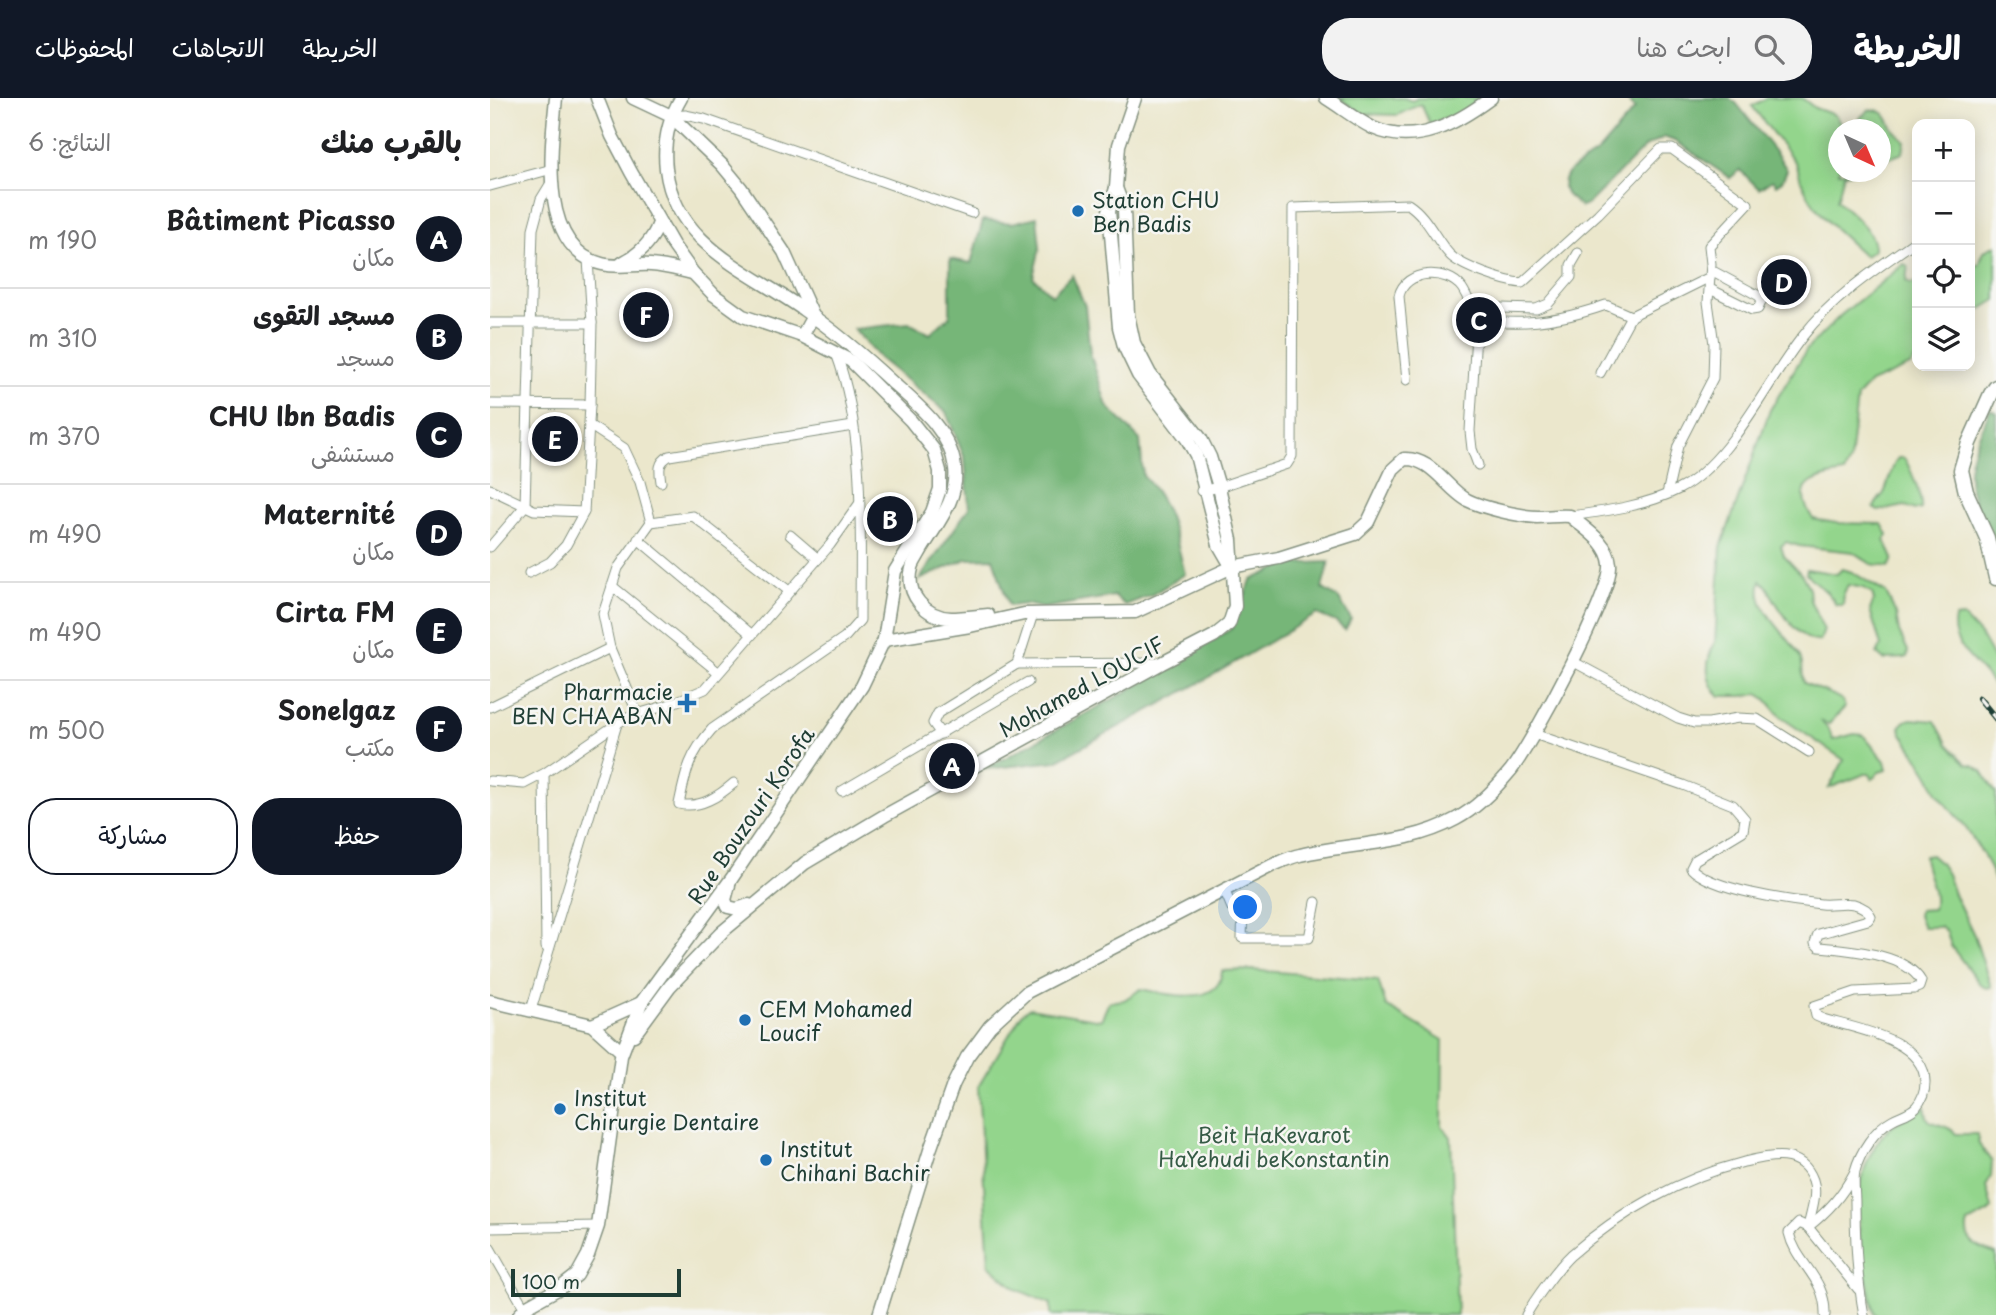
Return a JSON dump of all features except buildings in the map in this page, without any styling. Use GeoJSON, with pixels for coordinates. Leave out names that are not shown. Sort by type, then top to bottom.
{"type":"FeatureCollection","features":[{"type":"Feature","properties":{"kind":"main road"},"geometry":{"type":"LineString","coordinates":[[556,98],[552,175],[559,221],[570,243],[588,259],[611,266],[652,265],[693,273]]}},
{"type":"Feature","properties":{"kind":"main road","name":"Rue Bouzouri Korofa"},"geometry":{"type":"LineString","coordinates":[[597,98],[612,136],[631,172],[693,273],[731,309],[743,316],[802,336],[851,361],[911,421],[934,450],[940,471],[940,489],[932,512],[895,571],[884,640],[862,686],[732,878],[641,1003],[621,1054]]}},
{"type":"Feature","properties":{"kind":"main road"},"geometry":{"type":"LineString","coordinates":[[633,98],[671,116],[722,165],[741,188],[784,252],[813,316]]}},
{"type":"Feature","properties":{"kind":"main road"},"geometry":{"type":"LineString","coordinates":[[681,98],[671,116],[665,145],[667,175],[678,212],[689,227],[701,240],[736,267],[813,316],[894,384],[935,424],[948,443],[955,468],[953,492],[945,513],[912,568],[911,589],[916,600],[929,612],[949,618],[1135,612],[1232,567],[1279,558],[1355,534],[1368,522],[1393,469],[1404,459],[1418,460],[1425,464],[1456,492],[1472,502],[1537,517],[1570,516],[1602,543],[1611,565],[1601,601],[1534,734],[1513,768],[1497,786],[1459,817],[1438,828],[1394,841],[1299,855],[1224,889],[1161,925],[1027,992],[989,1026],[967,1056],[953,1085],[878,1315]]}},
{"type":"Feature","properties":{"kind":"main road"},"geometry":{"type":"LineString","coordinates":[[1135,98],[1119,145],[1116,188],[1124,209],[1128,315],[1134,343],[1150,374],[1201,439],[1210,457],[1209,489],[1231,540],[1232,567]]}},
{"type":"Feature","properties":{"kind":"main road"},"geometry":{"type":"LineString","coordinates":[[1326,98],[1375,128],[1399,134],[1426,132],[1457,122],[1491,98]]}},
{"type":"Feature","properties":{"kind":"main road"},"geometry":{"type":"LineString","coordinates":[[611,266],[622,263],[641,251],[660,223]]}},
{"type":"Feature","properties":{"kind":"main road"},"geometry":{"type":"LineString","coordinates":[[802,336],[813,316]]}},
{"type":"Feature","properties":{"kind":"main road"},"geometry":{"type":"LineString","coordinates":[[1996,387],[1969,443],[1961,470],[1966,492],[1987,538],[1996,578]]}},
{"type":"Feature","properties":{"kind":"main road","name":"Mohamed LOUCIF"},"geometry":{"type":"LineString","coordinates":[[621,1054],[670,986],[722,932],[805,863],[884,816],[1214,636],[1229,624],[1235,606],[1232,567]]}},
{"type":"Feature","properties":{"kind":"main road"},"geometry":{"type":"LineString","coordinates":[[884,640],[1028,614]]}},
{"type":"Feature","properties":{"kind":"main road"},"geometry":{"type":"LineString","coordinates":[[732,878],[725,900],[728,907],[737,909],[754,903]]}},
{"type":"Feature","properties":{"kind":"main road"},"geometry":{"type":"LineString","coordinates":[[490,1001],[592,1026],[621,1054],[598,1226],[588,1255],[577,1275],[522,1312]]}},
{"type":"Feature","properties":{"kind":"main road"},"geometry":{"type":"LineString","coordinates":[[592,1026],[641,1003]]}},
{"type":"Feature","properties":{"kind":"street"},"geometry":{"type":"LineString","coordinates":[[671,116],[704,118],[972,213]]}},
{"type":"Feature","properties":{"kind":"street"},"geometry":{"type":"LineString","coordinates":[[1209,489],[1287,464],[1292,456],[1293,208],[1408,204],[1416,209],[1450,255],[1459,262],[1512,283],[1522,284],[1598,214],[1661,149],[1672,149],[1748,204],[1709,246],[1708,302],[1714,344],[1713,378],[1678,446],[1667,494]]}},
{"type":"Feature","properties":{"kind":"street"},"geometry":{"type":"LineString","coordinates":[[490,186],[552,175]]}},
{"type":"Feature","properties":{"kind":"street"},"geometry":{"type":"LineString","coordinates":[[490,547],[525,506],[533,229],[541,199],[552,175]]}},
{"type":"Feature","properties":{"kind":"street"},"geometry":{"type":"LineString","coordinates":[[1570,516],[1623,507],[1667,494],[1706,470],[1730,441],[1801,338],[1818,319],[1873,271],[1912,244]]}},
{"type":"Feature","properties":{"kind":"street"},"geometry":{"type":"LineString","coordinates":[[1471,307],[1536,309],[1548,304],[1572,277],[1572,265],[1578,253]]}},
{"type":"Feature","properties":{"kind":"street"},"geometry":{"type":"LineString","coordinates":[[529,573],[550,562],[566,545],[584,512],[592,323],[588,259]]}},
{"type":"Feature","properties":{"kind":"street"},"geometry":{"type":"LineString","coordinates":[[1710,273],[1759,296],[1762,300],[1758,309],[1752,310],[1710,289]]}},
{"type":"Feature","properties":{"kind":"street"},"geometry":{"type":"LineString","coordinates":[[1600,373],[1631,316],[1710,273]]}},
{"type":"Feature","properties":{"kind":"street"},"geometry":{"type":"LineString","coordinates":[[1407,380],[1399,296],[1401,288],[1407,281],[1419,275],[1450,279],[1461,287],[1476,318],[1470,431],[1478,466]]}},
{"type":"Feature","properties":{"kind":"street"},"geometry":{"type":"LineString","coordinates":[[1476,318],[1519,322],[1579,314],[1606,305],[1631,316]]}},
{"type":"Feature","properties":{"kind":"street"},"geometry":{"type":"LineString","coordinates":[[490,323],[592,323]]}},
{"type":"Feature","properties":{"kind":"street"},"geometry":{"type":"LineString","coordinates":[[734,783],[712,800],[688,806],[679,804],[687,769],[696,747],[712,729],[845,637],[860,620],[860,503],[846,381],[836,353]]}},
{"type":"Feature","properties":{"kind":"street"},"geometry":{"type":"LineString","coordinates":[[490,404],[590,405]]}},
{"type":"Feature","properties":{"kind":"street"},"geometry":{"type":"LineString","coordinates":[[589,425],[624,448],[640,482],[651,522]]}},
{"type":"Feature","properties":{"kind":"street"},"geometry":{"type":"LineString","coordinates":[[660,482],[661,461],[669,456],[853,426]]}},
{"type":"Feature","properties":{"kind":"street"},"geometry":{"type":"LineString","coordinates":[[490,489],[534,510],[584,512]]}},
{"type":"Feature","properties":{"kind":"street"},"geometry":{"type":"LineString","coordinates":[[490,781],[524,784],[544,774],[638,712],[668,705],[705,689],[818,559],[860,503]]}},
{"type":"Feature","properties":{"kind":"street"},"geometry":{"type":"LineString","coordinates":[[638,712],[610,648],[603,614],[618,568],[651,522],[693,516],[789,592]]}},
{"type":"Feature","properties":{"kind":"street"},"geometry":{"type":"LineString","coordinates":[[790,535],[818,559]]}},
{"type":"Feature","properties":{"kind":"street"},"geometry":{"type":"LineString","coordinates":[[638,539],[751,634]]}},
{"type":"Feature","properties":{"kind":"street"},"geometry":{"type":"LineString","coordinates":[[612,586],[718,672]]}},
{"type":"Feature","properties":{"kind":"street"},"geometry":{"type":"LineString","coordinates":[[1017,664],[1028,614]]}},
{"type":"Feature","properties":{"kind":"street"},"geometry":{"type":"LineString","coordinates":[[490,707],[610,648]]}},
{"type":"Feature","properties":{"kind":"street"},"geometry":{"type":"LineString","coordinates":[[1572,661],[1678,718],[1694,723],[1738,718],[1757,719],[1809,752]]}},
{"type":"Feature","properties":{"kind":"street"},"geometry":{"type":"LineString","coordinates":[[941,734],[933,723],[938,713],[1017,664],[1162,663]]}},
{"type":"Feature","properties":{"kind":"street"},"geometry":{"type":"LineString","coordinates":[[842,791],[1028,682]]}},
{"type":"Feature","properties":{"kind":"street"},"geometry":{"type":"LineString","coordinates":[[531,1010],[617,724]]}},
{"type":"Feature","properties":{"kind":"street"},"geometry":{"type":"LineString","coordinates":[[1534,734],[1683,785],[1732,805],[1745,819],[1743,831],[1695,860],[1691,868],[1693,871],[1735,888],[1785,900],[1855,904],[1864,908],[1871,916],[1868,920],[1818,934],[1815,943],[1819,947],[1849,949],[1875,955],[1904,965],[1918,975],[1921,984],[1914,989],[1855,992],[1814,1006],[1816,1016],[1870,1031],[1895,1043],[1916,1059],[1925,1078],[1922,1100],[1906,1115],[1881,1128],[1871,1139],[1845,1191],[1831,1208],[1808,1227]]}},
{"type":"Feature","properties":{"kind":"street"},"geometry":{"type":"LineString","coordinates":[[544,774],[546,958]]}},
{"type":"Feature","properties":{"kind":"street"},"geometry":{"type":"LineString","coordinates":[[1224,889],[1232,908],[1243,907],[1242,938],[1309,938],[1316,902]]}},
{"type":"Feature","properties":{"kind":"street"},"geometry":{"type":"LineString","coordinates":[[1526,1315],[1570,1257],[1608,1228],[1653,1198],[1696,1176],[1724,1167],[1775,1156],[1788,1156],[1797,1160],[1813,1180],[1815,1194],[1808,1227]]}},
{"type":"Feature","properties":{"kind":"street"},"geometry":{"type":"LineString","coordinates":[[1855,1172],[1855,1248],[1864,1315]]}},
{"type":"Feature","properties":{"kind":"street"},"geometry":{"type":"LineString","coordinates":[[1825,1315],[1822,1292],[1812,1273],[1791,1245],[1789,1233],[1798,1223],[1808,1227],[1860,1291]]}},
{"type":"Feature","properties":{"kind":"street"},"geometry":{"type":"LineString","coordinates":[[490,1228],[598,1226]]}},
{"type":"Feature","properties":{"kind":"street"},"geometry":{"type":"LineString","coordinates":[[490,1248],[522,1312]]}},
{"type":"Feature","properties":{"kind":"green space"},"geometry":{"type":"Polygon","coordinates":[[[1339,98],[1404,98],[1412,101],[1418,98],[1481,98],[1462,113],[1430,124],[1421,104],[1397,115],[1362,114],[1339,98]]]}},
{"type":"Feature","properties":{"kind":"green space"},"geometry":{"type":"Polygon","coordinates":[[[1626,98],[1729,98],[1736,103],[1779,157],[1787,170],[1782,181],[1776,185],[1772,180],[1759,189],[1740,170],[1730,178],[1677,142],[1664,137],[1645,147],[1587,205],[1581,207],[1567,195],[1563,187],[1564,179],[1571,170],[1598,152],[1635,109],[1626,98]]]}},
{"type":"Feature","properties":{"kind":"green space"},"geometry":{"type":"Polygon","coordinates":[[[1767,98],[1802,98],[1815,108],[1835,115],[1837,119],[1828,119],[1828,182],[1842,182],[1837,200],[1861,222],[1870,236],[1874,250],[1865,256],[1829,223],[1807,194],[1795,162],[1752,106],[1767,98]]]}},
{"type":"Feature","properties":{"kind":"green space"},"geometry":{"type":"Polygon","coordinates":[[[1869,110],[1882,112],[1887,119],[1860,119],[1869,110]]]}},
{"type":"Feature","properties":{"kind":"green space"},"geometry":{"type":"Polygon","coordinates":[[[1891,126],[1905,141],[1903,153],[1891,157],[1891,126]]]}},
{"type":"Feature","properties":{"kind":"green space"},"geometry":{"type":"Polygon","coordinates":[[[1037,217],[1040,248],[1033,277],[1052,295],[1072,275],[1085,306],[1090,353],[1107,406],[1140,440],[1143,476],[1166,509],[1185,574],[1151,595],[1125,605],[1114,596],[1043,608],[1026,604],[1009,606],[993,558],[966,559],[919,580],[969,508],[965,459],[946,412],[879,358],[854,329],[909,323],[930,334],[950,316],[950,259],[971,263],[983,220],[1012,223],[1037,217]]]}},
{"type":"Feature","properties":{"kind":"green space"},"geometry":{"type":"Polygon","coordinates":[[[1996,245],[1996,300],[1975,313],[1975,265],[1979,265],[1984,251],[1996,245]]]}},
{"type":"Feature","properties":{"kind":"green space"},"geometry":{"type":"Polygon","coordinates":[[[1904,264],[1908,266],[1906,281],[1912,284],[1912,363],[1870,383],[1857,397],[1850,462],[1844,473],[1823,477],[1809,485],[1804,498],[1813,519],[1836,523],[1882,524],[1888,535],[1885,540],[1893,559],[1889,567],[1871,564],[1853,552],[1786,542],[1781,546],[1784,556],[1802,575],[1809,588],[1810,600],[1824,630],[1820,641],[1804,636],[1796,629],[1761,581],[1760,592],[1766,612],[1800,657],[1804,683],[1842,700],[1845,707],[1829,724],[1822,722],[1833,740],[1854,734],[1863,735],[1885,761],[1887,770],[1879,772],[1872,779],[1870,774],[1865,774],[1829,788],[1844,760],[1782,718],[1766,699],[1758,694],[1720,696],[1711,684],[1708,663],[1715,642],[1721,547],[1770,410],[1807,349],[1841,315],[1904,264]]]}},
{"type":"Feature","properties":{"kind":"green space"},"geometry":{"type":"Polygon","coordinates":[[[1990,409],[1996,412],[1996,551],[1974,502],[1969,482],[1974,448],[1990,409]]]}},
{"type":"Feature","properties":{"kind":"green space"},"geometry":{"type":"Polygon","coordinates":[[[1898,458],[1904,458],[1909,468],[1918,491],[1921,509],[1905,506],[1878,511],[1874,508],[1884,493],[1898,458]]]}},
{"type":"Feature","properties":{"kind":"green space"},"geometry":{"type":"Polygon","coordinates":[[[1329,562],[1322,588],[1339,599],[1351,619],[1345,630],[1336,622],[1317,614],[1203,681],[1056,761],[985,769],[1144,682],[1231,629],[1251,580],[1287,564],[1329,562]]]}},
{"type":"Feature","properties":{"kind":"green space"},"geometry":{"type":"Polygon","coordinates":[[[1807,569],[1837,574],[1842,569],[1852,572],[1886,593],[1896,614],[1899,632],[1908,651],[1907,657],[1884,660],[1877,654],[1881,646],[1870,610],[1874,600],[1872,593],[1848,585],[1843,605],[1836,605],[1806,573],[1807,569]]]}},
{"type":"Feature","properties":{"kind":"green space"},"geometry":{"type":"Polygon","coordinates":[[[1963,617],[1981,636],[1996,663],[1996,691],[1957,639],[1955,618],[1963,617]]]}},
{"type":"Feature","properties":{"kind":"green space"},"geometry":{"type":"Polygon","coordinates":[[[1911,719],[1935,721],[1948,745],[1967,764],[1982,771],[1996,793],[1996,882],[1984,856],[1966,828],[1937,793],[1928,773],[1901,732],[1900,727],[1911,719]]]}},
{"type":"Feature","properties":{"kind":"green space"},"geometry":{"type":"Polygon","coordinates":[[[1931,855],[1947,874],[1974,935],[1991,987],[1986,988],[1979,983],[1951,946],[1947,932],[1940,927],[1923,927],[1918,916],[1919,910],[1933,909],[1933,890],[1924,856],[1931,855]]]}},
{"type":"Feature","properties":{"kind":"green space","name":"Beit HaKevarot HaYehudi beKonstantin"},"geometry":{"type":"Polygon","coordinates":[[[1251,970],[1378,980],[1386,1006],[1443,1040],[1442,1126],[1451,1137],[1457,1315],[1051,1315],[1051,1304],[1016,1289],[989,1265],[978,1087],[1023,1012],[1030,1008],[1101,1020],[1109,1002],[1124,1000],[1141,989],[1164,994],[1202,994],[1219,983],[1222,971],[1251,970]]]}},
{"type":"Feature","properties":{"kind":"green space"},"geometry":{"type":"Polygon","coordinates":[[[1925,1107],[1927,1118],[1933,1123],[1949,1128],[1956,1134],[1977,1134],[1979,1144],[1992,1162],[1991,1176],[1986,1186],[1992,1208],[1968,1223],[1967,1230],[1974,1244],[1996,1254],[1996,1315],[1875,1315],[1865,1268],[1859,1218],[1864,1170],[1873,1149],[1888,1129],[1925,1107]]]}},
{"type":"Feature","properties":{"kind":"railway"},"geometry":{"type":"LineString","coordinates":[[1979,698],[1996,719]]}},
{"type":"Feature","properties":{"kind":"place","name":"Station CHU Ben Badis"},"geometry":{"type":"Point","coordinates":[1078,211]}},
{"type":"Feature","properties":{"kind":"place","name":"Maternité"},"geometry":{"type":"Point","coordinates":[1784,282]}},
{"type":"Feature","properties":{"kind":"place","name":"Sonelgaz"},"geometry":{"type":"Point","coordinates":[646,315]}},
{"type":"Feature","properties":{"kind":"place","name":"CHU Ibn Badis"},"geometry":{"type":"Point","coordinates":[1479,320]}},
{"type":"Feature","properties":{"kind":"place","name":"Cirta FM"},"geometry":{"type":"Point","coordinates":[555,439]}},
{"type":"Feature","properties":{"kind":"place","name":"مسجد التقوى"},"geometry":{"type":"Point","coordinates":[890,519]}},
{"type":"Feature","properties":{"kind":"place","name":"Pharmacie BEN CHAABAN"},"geometry":{"type":"Point","coordinates":[687,703]}},
{"type":"Feature","properties":{"kind":"place","name":"Bâtiment Picasso"},"geometry":{"type":"Point","coordinates":[952,766]}},
{"type":"Feature","properties":{"kind":"place","name":"CEM Mohamed Loucif"},"geometry":{"type":"Point","coordinates":[745,1020]}},
{"type":"Feature","properties":{"kind":"place","name":"Institut Chirurgie Dentaire"},"geometry":{"type":"Point","coordinates":[560,1109]}},
{"type":"Feature","properties":{"kind":"place","name":"Institut Chihani Bachir"},"geometry":{"type":"Point","coordinates":[766,1160]}}]}
